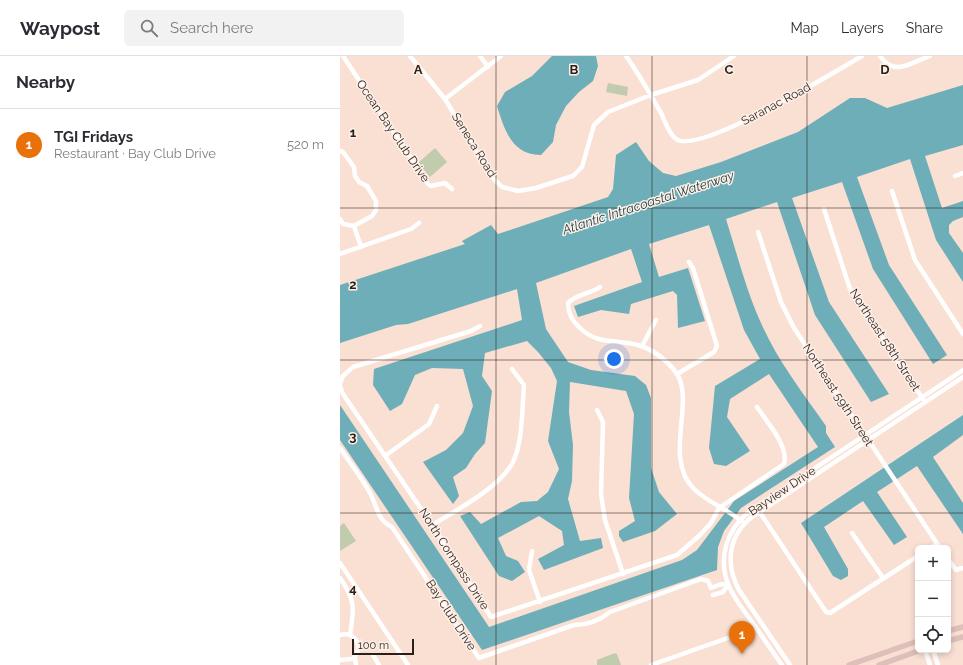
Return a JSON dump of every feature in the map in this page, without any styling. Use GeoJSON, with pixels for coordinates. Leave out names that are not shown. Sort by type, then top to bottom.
{"type":"FeatureCollection","features":[{"type":"Feature","properties":{"kind":"main road"},"geometry":{"type":"LineString","coordinates":[[951,630],[963,627]]}},
{"type":"Feature","properties":{"kind":"main road"},"geometry":{"type":"LineString","coordinates":[[951,640],[963,637]]}},
{"type":"Feature","properties":{"kind":"main road"},"geometry":{"type":"LineString","coordinates":[[849,665],[915,642]]}},
{"type":"Feature","properties":{"kind":"main road"},"geometry":{"type":"LineString","coordinates":[[879,665],[915,652]]}},
{"type":"Feature","properties":{"kind":"street","name":"Ocean Bay Club Drive"},"geometry":{"type":"LineString","coordinates":[[343,56],[428,184],[431,186],[446,183],[452,189]]}},
{"type":"Feature","properties":{"kind":"street"},"geometry":{"type":"LineString","coordinates":[[410,56],[445,99]]}},
{"type":"Feature","properties":{"kind":"street"},"geometry":{"type":"LineString","coordinates":[[480,56],[488,67]]}},
{"type":"Feature","properties":{"kind":"street","name":"Seneca Road"},"geometry":{"type":"LineString","coordinates":[[501,56],[445,99],[492,177],[502,187],[518,190],[536,188],[573,176],[582,167],[594,125],[608,112],[650,94],[698,80],[734,56]]}},
{"type":"Feature","properties":{"kind":"street"},"geometry":{"type":"LineString","coordinates":[[626,56],[650,94]]}},
{"type":"Feature","properties":{"kind":"street","name":"Saranac Road"},"geometry":{"type":"LineString","coordinates":[[650,94],[676,140],[685,143],[714,134],[751,119],[862,56]]}},
{"type":"Feature","properties":{"kind":"street"},"geometry":{"type":"LineString","coordinates":[[880,56],[889,66],[897,68],[930,56]]}},
{"type":"Feature","properties":{"kind":"street"},"geometry":{"type":"LineString","coordinates":[[340,151],[343,152],[354,167],[355,176],[359,182],[367,186],[376,201],[376,210],[372,216],[354,226],[343,224],[340,219]]}},
{"type":"Feature","properties":{"kind":"street"},"geometry":{"type":"LineString","coordinates":[[955,176],[963,173]]}},
{"type":"Feature","properties":{"kind":"street"},"geometry":{"type":"LineString","coordinates":[[892,191],[915,260],[963,334]]}},
{"type":"Feature","properties":{"kind":"street","name":"Northeast 58th Street"},"geometry":{"type":"LineString","coordinates":[[824,209],[850,288],[925,402]]}},
{"type":"Feature","properties":{"kind":"street"},"geometry":{"type":"LineString","coordinates":[[340,254],[411,229],[419,223]]}},
{"type":"Feature","properties":{"kind":"street"},"geometry":{"type":"LineString","coordinates":[[354,226],[361,247]]}},
{"type":"Feature","properties":{"kind":"street","name":"Northeast 59th Street"},"geometry":{"type":"LineString","coordinates":[[758,232],[780,302],[794,328],[864,436],[938,545]]}},
{"type":"Feature","properties":{"kind":"street"},"geometry":{"type":"LineString","coordinates":[[677,374],[714,352],[717,346],[693,268],[689,262]]}},
{"type":"Feature","properties":{"kind":"street"},"geometry":{"type":"LineString","coordinates":[[600,287],[592,292],[574,298],[568,303],[568,313],[575,323],[594,338],[642,346],[661,358],[677,374],[682,392],[679,454],[684,472],[693,488],[719,508],[738,518],[744,523]]}},
{"type":"Feature","properties":{"kind":"street"},"geometry":{"type":"LineString","coordinates":[[642,346],[656,320]]}},
{"type":"Feature","properties":{"kind":"street","name":"North Compass Drive"},"geometry":{"type":"LineString","coordinates":[[480,326],[471,331],[353,367],[343,376],[340,385],[342,394],[432,525],[492,617],[677,555],[711,523],[719,508]]}},
{"type":"Feature","properties":{"kind":"street"},"geometry":{"type":"LineString","coordinates":[[432,525],[498,481],[512,463],[518,444],[524,385],[512,369]]}},
{"type":"Feature","properties":{"kind":"street","name":"Bayview Drive"},"geometry":{"type":"LineString","coordinates":[[782,665],[728,585],[724,569],[725,550],[731,532],[738,518],[757,508],[963,370]]}},
{"type":"Feature","properties":{"kind":"street","name":"Bayview Drive"},"geometry":{"type":"LineString","coordinates":[[790,665],[735,584],[731,570],[731,551],[736,534],[744,523],[963,377]]}},
{"type":"Feature","properties":{"kind":"street"},"geometry":{"type":"LineString","coordinates":[[948,381],[951,386]]}},
{"type":"Feature","properties":{"kind":"street"},"geometry":{"type":"LineString","coordinates":[[385,456],[429,424],[437,406]]}},
{"type":"Feature","properties":{"kind":"street"},"geometry":{"type":"LineString","coordinates":[[719,508],[784,464],[786,457],[784,448],[757,407]]}},
{"type":"Feature","properties":{"kind":"street"},"geometry":{"type":"LineString","coordinates":[[597,410],[604,422],[601,494],[604,520],[623,574]]}},
{"type":"Feature","properties":{"kind":"street"},"geometry":{"type":"LineString","coordinates":[[892,418],[895,423]]}},
{"type":"Feature","properties":{"kind":"street","name":"Bay Club Drive"},"geometry":{"type":"LineString","coordinates":[[340,448],[371,494],[374,508],[382,519],[392,527],[479,658],[574,625],[590,624],[603,618],[610,612],[701,579],[708,581],[711,588],[721,584],[735,584]]}},
{"type":"Feature","properties":{"kind":"street"},"geometry":{"type":"LineString","coordinates":[[837,454],[841,459]]}},
{"type":"Feature","properties":{"kind":"street"},"geometry":{"type":"LineString","coordinates":[[810,473],[813,478]]}},
{"type":"Feature","properties":{"kind":"street"},"geometry":{"type":"LineString","coordinates":[[781,492],[784,496]]}},
{"type":"Feature","properties":{"kind":"street"},"geometry":{"type":"LineString","coordinates":[[757,508],[826,612],[830,613],[915,558]]}},
{"type":"Feature","properties":{"kind":"street"},"geometry":{"type":"LineString","coordinates":[[852,533],[883,578]]}},
{"type":"Feature","properties":{"kind":"street"},"geometry":{"type":"LineString","coordinates":[[532,551],[529,570],[540,602]]}},
{"type":"Feature","properties":{"kind":"street"},"geometry":{"type":"LineString","coordinates":[[340,563],[408,665]]}},
{"type":"Feature","properties":{"kind":"street"},"geometry":{"type":"LineString","coordinates":[[951,563],[956,570],[963,568]]}},
{"type":"Feature","properties":{"kind":"street"},"geometry":{"type":"LineString","coordinates":[[340,578],[350,592],[353,602],[350,635]]}},
{"type":"Feature","properties":{"kind":"street","name":"Bay Club Drive"},"geometry":{"type":"LineString","coordinates":[[713,595],[723,592],[728,585]]}},
{"type":"Feature","properties":{"kind":"street"},"geometry":{"type":"LineString","coordinates":[[651,665],[756,628]]}},
{"type":"Feature","properties":{"kind":"street"},"geometry":{"type":"LineString","coordinates":[[340,635],[350,635],[358,643],[359,649],[353,662],[340,660]]}},
{"type":"Feature","properties":{"kind":"street"},"geometry":{"type":"LineString","coordinates":[[926,653],[930,665]]}},
{"type":"Feature","properties":{"kind":"street"},"geometry":{"type":"LineString","coordinates":[[934,653],[938,665]]}},
{"type":"Feature","properties":{"kind":"street"},"geometry":{"type":"LineString","coordinates":[[373,656],[379,665]]}},
{"type":"Feature","properties":{"kind":"street"},"geometry":{"type":"LineString","coordinates":[[340,660],[343,665]]}},
{"type":"Feature","properties":{"kind":"green space"},"geometry":{"type":"Polygon","coordinates":[[[608,83],[628,87],[627,96],[606,92],[608,83]]]}},
{"type":"Feature","properties":{"kind":"green space"},"geometry":{"type":"Polygon","coordinates":[[[435,148],[447,162],[430,177],[418,163],[435,148]]]}},
{"type":"Feature","properties":{"kind":"green space"},"geometry":{"type":"Polygon","coordinates":[[[344,523],[356,541],[340,551],[340,526],[344,523]]]}},
{"type":"Feature","properties":{"kind":"green space"},"geometry":{"type":"Polygon","coordinates":[[[615,653],[617,654],[621,665],[597,665],[597,660],[615,653]]]}},
{"type":"Feature","properties":{"kind":"water"},"geometry":{"type":"Polygon","coordinates":[[[552,56],[596,56],[598,66],[593,81],[579,92],[566,106],[556,125],[553,142],[541,155],[531,154],[523,151],[511,140],[503,124],[497,106],[505,92],[532,76],[552,56]]]}},
{"type":"Feature","properties":{"kind":"water","name":"Atlantic Intracoastal Waterway"},"geometry":{"type":"Polygon","coordinates":[[[963,85],[963,145],[925,156],[942,208],[963,201],[963,217],[953,221],[949,225],[949,233],[963,253],[963,282],[936,240],[910,159],[857,177],[889,265],[947,355],[933,364],[873,269],[842,182],[792,198],[829,302],[889,394],[871,402],[815,315],[777,202],[726,219],[751,298],[767,337],[791,376],[826,426],[826,433],[835,447],[741,508],[724,531],[718,547],[717,570],[482,650],[340,440],[340,405],[489,627],[682,560],[697,550],[734,501],[818,447],[769,374],[730,399],[727,417],[750,451],[726,466],[714,464],[709,448],[715,386],[760,359],[744,330],[709,225],[649,244],[659,277],[688,268],[705,321],[678,328],[677,295],[673,291],[631,304],[629,314],[601,310],[578,317],[574,306],[642,282],[631,249],[536,283],[546,329],[568,362],[591,370],[635,376],[646,385],[651,398],[651,468],[659,492],[677,514],[655,531],[623,542],[619,536],[619,531],[635,521],[629,498],[634,414],[626,391],[570,382],[569,412],[573,445],[572,481],[568,499],[580,541],[601,538],[603,548],[544,570],[538,559],[564,545],[562,531],[539,516],[498,538],[506,556],[518,561],[525,572],[512,581],[499,576],[460,516],[470,512],[481,524],[521,502],[537,501],[548,492],[559,469],[548,441],[557,381],[551,368],[527,341],[485,353],[482,376],[492,391],[485,443],[475,454],[466,468],[453,477],[459,496],[453,504],[423,462],[446,450],[463,433],[473,406],[463,369],[432,368],[415,375],[402,404],[390,411],[373,385],[374,369],[522,320],[517,289],[408,324],[396,325],[340,343],[340,285],[465,244],[462,241],[491,225],[498,234],[608,197],[613,189],[616,155],[636,142],[649,161],[663,173],[676,176],[721,162],[798,132],[850,98],[865,98],[887,108],[963,85]]]}},
{"type":"Feature","properties":{"kind":"water"},"geometry":{"type":"Polygon","coordinates":[[[963,415],[963,435],[933,457],[963,503],[963,534],[917,466],[877,492],[907,537],[894,545],[863,501],[824,527],[848,569],[848,576],[841,580],[833,576],[801,523],[963,415]]]}},
{"type":"Feature","properties":{"kind":"place","name":"TGI Fridays"},"geometry":{"type":"Point","coordinates":[742,654]}}]}
